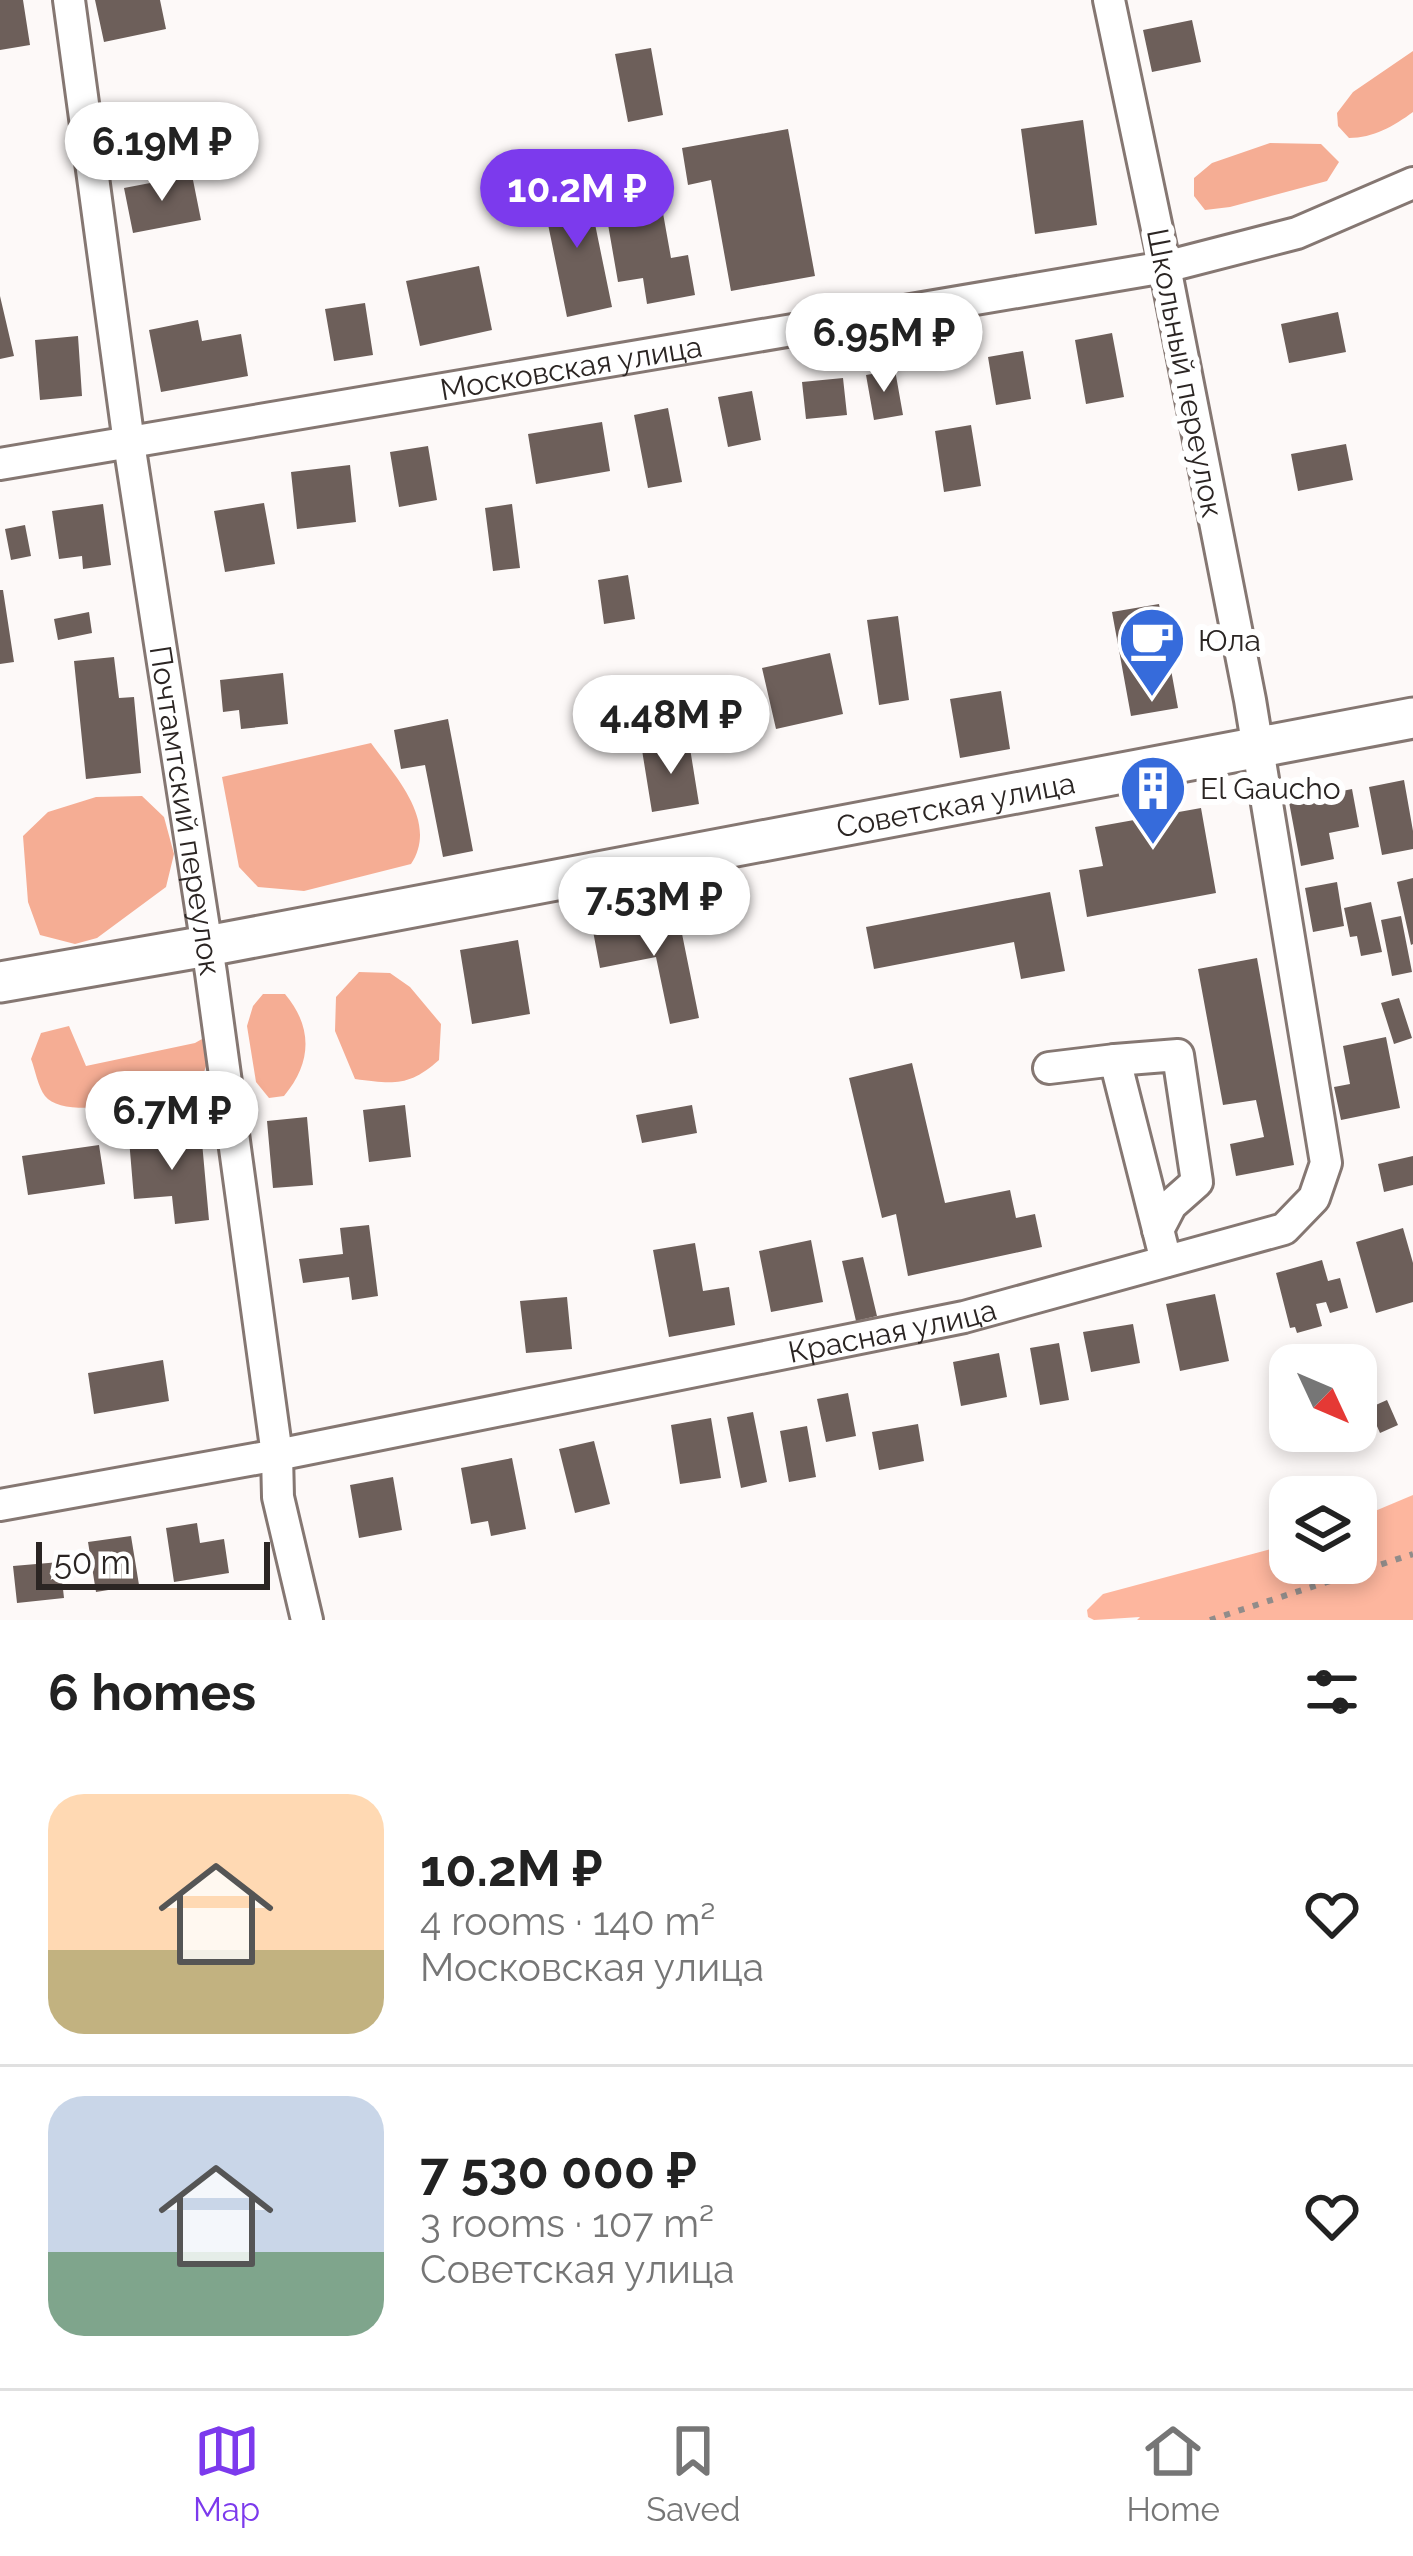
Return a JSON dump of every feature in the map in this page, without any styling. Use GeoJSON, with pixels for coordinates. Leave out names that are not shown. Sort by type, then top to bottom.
{"type":"FeatureCollection","features":[{"type":"Feature","properties":{"kind":"main road","name":"Советская улица"},"geometry":{"type":"LineString","coordinates":[[0,982],[1413,718]]}},
{"type":"Feature","properties":{"kind":"street","name":"Почтамтский переулок"},"geometry":{"type":"LineString","coordinates":[[69,0],[129,443],[207,946],[277,1455],[278,1497],[307,1620]]}},
{"type":"Feature","properties":{"kind":"street","name":"Школьный переулок"},"geometry":{"type":"LineString","coordinates":[[1109,0],[1258,747]]}},
{"type":"Feature","properties":{"kind":"street","name":"Московская улица"},"geometry":{"type":"LineString","coordinates":[[0,464],[1165,267],[1298,233],[1413,183]]}},
{"type":"Feature","properties":{"kind":"street","name":"Красная улица"},"geometry":{"type":"LineString","coordinates":[[0,1505],[277,1455],[964,1317],[1284,1229],[1314,1198],[1326,1162],[1258,747]]}},
{"type":"Feature","properties":{"kind":"street"},"geometry":{"type":"LineString","coordinates":[[1049,1068],[1178,1055],[1197,1183],[1171,1205],[1158,1230]]}},
{"type":"Feature","properties":{"kind":"street"},"geometry":{"type":"LineString","coordinates":[[1115,1060],[1166,1262]]}},
{"type":"Feature","properties":{"kind":"path"},"geometry":{"type":"LineString","coordinates":[[1210,1620],[1413,1554]]}},
{"type":"Feature","properties":{"kind":"shaded area"},"geometry":{"type":"Polygon","coordinates":[[[1413,51],[1413,112],[1383,130],[1349,138],[1338,126],[1337,113],[1353,92],[1413,51]]]}},
{"type":"Feature","properties":{"kind":"shaded area"},"geometry":{"type":"Polygon","coordinates":[[[1270,143],[1321,144],[1339,162],[1327,181],[1205,210],[1194,196],[1194,178],[1212,163],[1270,143]]]}},
{"type":"Feature","properties":{"kind":"shaded area"},"geometry":{"type":"Polygon","coordinates":[[[371,743],[402,785],[417,816],[418,848],[411,864],[304,891],[258,887],[239,867],[222,777],[371,743]]]}},
{"type":"Feature","properties":{"kind":"shaded area"},"geometry":{"type":"Polygon","coordinates":[[[142,796],[164,817],[174,854],[166,887],[97,938],[75,944],[40,935],[28,902],[23,836],[48,812],[96,797],[142,796]]]}},
{"type":"Feature","properties":{"kind":"shaded area"},"geometry":{"type":"Polygon","coordinates":[[[359,972],[390,973],[410,987],[441,1024],[439,1060],[419,1075],[400,1081],[355,1079],[335,1031],[336,997],[359,972]]]}},
{"type":"Feature","properties":{"kind":"shaded area"},"geometry":{"type":"Polygon","coordinates":[[[263,994],[285,994],[301,1019],[306,1045],[300,1071],[284,1096],[269,1098],[256,1082],[247,1026],[263,994]]]}},
{"type":"Feature","properties":{"kind":"shaded area"},"geometry":{"type":"Polygon","coordinates":[[[69,1026],[86,1066],[195,1043],[209,1035],[198,1091],[94,1108],[56,1104],[45,1096],[31,1059],[41,1033],[69,1026]]]}},
{"type":"Feature","properties":{"kind":"shaded area"},"geometry":{"type":"Polygon","coordinates":[[[1413,1495],[1413,1620],[1088,1617],[1087,1610],[1103,1594],[1269,1550],[1269,1584],[1377,1584],[1377,1510],[1413,1495]]]}},
{"type":"Feature","properties":{"kind":"building"},"geometry":{"type":"Polygon","coordinates":[[[0,0],[23,0],[30,45],[0,50],[0,0]]]}},
{"type":"Feature","properties":{"kind":"building"},"geometry":{"type":"Polygon","coordinates":[[[95,0],[160,0],[166,29],[104,42],[95,0]]]}},
{"type":"Feature","properties":{"kind":"building"},"geometry":{"type":"Polygon","coordinates":[[[1192,20],[1201,62],[1152,72],[1143,30],[1192,20]]]}},
{"type":"Feature","properties":{"kind":"building"},"geometry":{"type":"Polygon","coordinates":[[[651,48],[663,115],[628,122],[615,54],[651,48]]]}},
{"type":"Feature","properties":{"kind":"building"},"geometry":{"type":"Polygon","coordinates":[[[1083,120],[1097,225],[1035,234],[1021,129],[1083,120]]]}},
{"type":"Feature","properties":{"kind":"building"},"geometry":{"type":"Polygon","coordinates":[[[788,129],[815,276],[731,291],[711,180],[688,185],[682,148],[788,129]]]}},
{"type":"Feature","properties":{"kind":"building"},"geometry":{"type":"Polygon","coordinates":[[[656,174],[671,258],[688,255],[695,295],[647,304],[643,278],[618,282],[601,184],[656,174]]]}},
{"type":"Feature","properties":{"kind":"building"},"geometry":{"type":"Polygon","coordinates":[[[192,175],[201,220],[133,233],[124,188],[192,175]]]}},
{"type":"Feature","properties":{"kind":"building"},"geometry":{"type":"Polygon","coordinates":[[[587,185],[612,307],[567,317],[542,195],[587,185]]]}},
{"type":"Feature","properties":{"kind":"building"},"geometry":{"type":"Polygon","coordinates":[[[479,266],[492,330],[420,346],[406,281],[479,266]]]}},
{"type":"Feature","properties":{"kind":"building"},"geometry":{"type":"Polygon","coordinates":[[[0,296],[14,356],[0,359],[0,296]]]}},
{"type":"Feature","properties":{"kind":"building"},"geometry":{"type":"Polygon","coordinates":[[[365,303],[373,355],[334,361],[325,309],[365,303]]]}},
{"type":"Feature","properties":{"kind":"building"},"geometry":{"type":"Polygon","coordinates":[[[1338,312],[1346,352],[1289,363],[1281,324],[1338,312]]]}},
{"type":"Feature","properties":{"kind":"building"},"geometry":{"type":"Polygon","coordinates":[[[198,320],[202,341],[241,334],[248,376],[161,392],[149,330],[198,320]]]}},
{"type":"Feature","properties":{"kind":"building"},"geometry":{"type":"Polygon","coordinates":[[[1112,333],[1124,397],[1086,404],[1075,340],[1112,333]]]}},
{"type":"Feature","properties":{"kind":"building"},"geometry":{"type":"Polygon","coordinates":[[[78,336],[82,396],[40,400],[35,340],[78,336]]]}},
{"type":"Feature","properties":{"kind":"building"},"geometry":{"type":"Polygon","coordinates":[[[1023,351],[1031,399],[996,405],[988,357],[1023,351]]]}},
{"type":"Feature","properties":{"kind":"building"},"geometry":{"type":"Polygon","coordinates":[[[895,370],[903,415],[874,420],[866,375],[895,370]]]}},
{"type":"Feature","properties":{"kind":"building"},"geometry":{"type":"Polygon","coordinates":[[[843,378],[847,415],[806,419],[802,382],[843,378]]]}},
{"type":"Feature","properties":{"kind":"building"},"geometry":{"type":"Polygon","coordinates":[[[752,391],[761,440],[728,447],[718,397],[752,391]]]}},
{"type":"Feature","properties":{"kind":"building"},"geometry":{"type":"Polygon","coordinates":[[[668,408],[682,482],[648,488],[634,415],[668,408]]]}},
{"type":"Feature","properties":{"kind":"building"},"geometry":{"type":"Polygon","coordinates":[[[602,422],[610,471],[536,484],[528,434],[602,422]]]}},
{"type":"Feature","properties":{"kind":"building"},"geometry":{"type":"Polygon","coordinates":[[[971,425],[981,486],[944,492],[935,431],[971,425]]]}},
{"type":"Feature","properties":{"kind":"building"},"geometry":{"type":"Polygon","coordinates":[[[1346,444],[1353,480],[1298,491],[1291,454],[1346,444]]]}},
{"type":"Feature","properties":{"kind":"building"},"geometry":{"type":"Polygon","coordinates":[[[428,446],[437,500],[399,507],[390,452],[428,446]]]}},
{"type":"Feature","properties":{"kind":"building"},"geometry":{"type":"Polygon","coordinates":[[[350,465],[356,522],[297,529],[291,472],[350,465]]]}},
{"type":"Feature","properties":{"kind":"building"},"geometry":{"type":"Polygon","coordinates":[[[264,503],[275,564],[225,572],[214,511],[264,503]]]}},
{"type":"Feature","properties":{"kind":"building"},"geometry":{"type":"Polygon","coordinates":[[[103,504],[111,565],[83,569],[82,556],[59,559],[52,511],[103,504]]]}},
{"type":"Feature","properties":{"kind":"building"},"geometry":{"type":"Polygon","coordinates":[[[512,504],[520,568],[493,571],[485,508],[512,504]]]}},
{"type":"Feature","properties":{"kind":"building"},"geometry":{"type":"Polygon","coordinates":[[[25,525],[31,556],[11,560],[5,529],[25,525]]]}},
{"type":"Feature","properties":{"kind":"building"},"geometry":{"type":"Polygon","coordinates":[[[628,575],[635,619],[604,624],[598,580],[628,575]]]}},
{"type":"Feature","properties":{"kind":"building"},"geometry":{"type":"Polygon","coordinates":[[[0,590],[14,662],[0,664],[0,590]]]}},
{"type":"Feature","properties":{"kind":"building"},"geometry":{"type":"Polygon","coordinates":[[[1159,604],[1178,708],[1131,716],[1112,612],[1159,604]]]}},
{"type":"Feature","properties":{"kind":"building"},"geometry":{"type":"Polygon","coordinates":[[[89,612],[92,633],[58,640],[54,619],[89,612]]]}},
{"type":"Feature","properties":{"kind":"building"},"geometry":{"type":"Polygon","coordinates":[[[898,616],[909,700],[879,705],[867,620],[898,616]]]}},
{"type":"Feature","properties":{"kind":"building"},"geometry":{"type":"Polygon","coordinates":[[[830,653],[843,714],[776,729],[762,668],[830,653]]]}},
{"type":"Feature","properties":{"kind":"building"},"geometry":{"type":"Polygon","coordinates":[[[114,657],[119,698],[134,697],[141,773],[86,779],[74,661],[114,657]]]}},
{"type":"Feature","properties":{"kind":"building"},"geometry":{"type":"Polygon","coordinates":[[[283,673],[288,724],[241,729],[239,710],[223,712],[220,680],[283,673]]]}},
{"type":"Feature","properties":{"kind":"building"},"geometry":{"type":"Polygon","coordinates":[[[1001,691],[1010,749],[960,758],[950,699],[1001,691]]]}},
{"type":"Feature","properties":{"kind":"building"},"geometry":{"type":"Polygon","coordinates":[[[448,719],[473,851],[443,857],[425,765],[401,769],[394,730],[448,719]]]}},
{"type":"Feature","properties":{"kind":"building"},"geometry":{"type":"Polygon","coordinates":[[[689,742],[699,804],[652,812],[642,750],[689,742]]]}},
{"type":"Feature","properties":{"kind":"building"},"geometry":{"type":"Polygon","coordinates":[[[1404,780],[1413,849],[1382,855],[1369,787],[1404,780]]]}},
{"type":"Feature","properties":{"kind":"building"},"geometry":{"type":"Polygon","coordinates":[[[1352,789],[1359,827],[1329,833],[1334,859],[1301,866],[1289,802],[1352,789]]]}},
{"type":"Feature","properties":{"kind":"building","name":"El Gaucho"},"geometry":{"type":"Polygon","coordinates":[[[1201,808],[1216,893],[1087,917],[1079,870],[1103,866],[1095,827],[1201,808]]]}},
{"type":"Feature","properties":{"kind":"building"},"geometry":{"type":"Polygon","coordinates":[[[1413,878],[1413,944],[1411,945],[1397,882],[1413,878]]]}},
{"type":"Feature","properties":{"kind":"building"},"geometry":{"type":"Polygon","coordinates":[[[1337,882],[1344,926],[1313,932],[1305,888],[1337,882]]]}},
{"type":"Feature","properties":{"kind":"building"},"geometry":{"type":"Polygon","coordinates":[[[1050,892],[1065,971],[1021,979],[1014,942],[874,969],[866,927],[1050,892]]]}},
{"type":"Feature","properties":{"kind":"building"},"geometry":{"type":"Polygon","coordinates":[[[1371,902],[1382,952],[1361,956],[1357,936],[1350,937],[1344,908],[1371,902]]]}},
{"type":"Feature","properties":{"kind":"building"},"geometry":{"type":"Polygon","coordinates":[[[678,914],[699,1018],[670,1024],[656,957],[600,968],[593,931],[678,914]]]}},
{"type":"Feature","properties":{"kind":"building"},"geometry":{"type":"Polygon","coordinates":[[[1401,916],[1412,972],[1392,976],[1381,920],[1401,916]]]}},
{"type":"Feature","properties":{"kind":"building"},"geometry":{"type":"Polygon","coordinates":[[[518,940],[530,1014],[472,1024],[460,950],[518,940]]]}},
{"type":"Feature","properties":{"kind":"building"},"geometry":{"type":"Polygon","coordinates":[[[1257,958],[1294,1165],[1236,1176],[1230,1144],[1264,1137],[1256,1100],[1223,1105],[1198,969],[1257,958]]]}},
{"type":"Feature","properties":{"kind":"building"},"geometry":{"type":"Polygon","coordinates":[[[1399,998],[1412,1038],[1394,1044],[1381,1003],[1399,998]]]}},
{"type":"Feature","properties":{"kind":"building"},"geometry":{"type":"Polygon","coordinates":[[[1386,1037],[1400,1108],[1341,1120],[1334,1087],[1350,1084],[1343,1046],[1386,1037]]]}},
{"type":"Feature","properties":{"kind":"building"},"geometry":{"type":"Polygon","coordinates":[[[912,1063],[945,1203],[1010,1190],[1016,1218],[1035,1214],[1042,1247],[908,1276],[896,1214],[882,1218],[849,1078],[912,1063]]]}},
{"type":"Feature","properties":{"kind":"building"},"geometry":{"type":"Polygon","coordinates":[[[405,1105],[411,1157],[369,1162],[363,1110],[405,1105]]]}},
{"type":"Feature","properties":{"kind":"building"},"geometry":{"type":"Polygon","coordinates":[[[692,1105],[697,1133],[642,1143],[636,1115],[692,1105]]]}},
{"type":"Feature","properties":{"kind":"building"},"geometry":{"type":"Polygon","coordinates":[[[307,1117],[313,1185],[273,1188],[267,1121],[307,1117]]]}},
{"type":"Feature","properties":{"kind":"building"},"geometry":{"type":"Polygon","coordinates":[[[201,1131],[209,1220],[175,1224],[172,1196],[134,1199],[129,1139],[201,1131]]]}},
{"type":"Feature","properties":{"kind":"building"},"geometry":{"type":"Polygon","coordinates":[[[99,1145],[105,1184],[28,1195],[22,1156],[99,1145]]]}},
{"type":"Feature","properties":{"kind":"building"},"geometry":{"type":"Polygon","coordinates":[[[1413,1156],[1413,1185],[1384,1192],[1378,1164],[1413,1156]]]}},
{"type":"Feature","properties":{"kind":"building"},"geometry":{"type":"Polygon","coordinates":[[[369,1225],[378,1296],[352,1300],[349,1277],[303,1283],[299,1259],[343,1254],[340,1228],[369,1225]]]}},
{"type":"Feature","properties":{"kind":"building"},"geometry":{"type":"Polygon","coordinates":[[[1403,1228],[1413,1263],[1413,1302],[1376,1313],[1356,1242],[1403,1228]]]}},
{"type":"Feature","properties":{"kind":"building"},"geometry":{"type":"Polygon","coordinates":[[[811,1240],[823,1302],[771,1312],[759,1251],[811,1240]]]}},
{"type":"Feature","properties":{"kind":"building"},"geometry":{"type":"Polygon","coordinates":[[[695,1243],[703,1291],[729,1287],[735,1325],[669,1337],[653,1250],[695,1243]]]}},
{"type":"Feature","properties":{"kind":"building"},"geometry":{"type":"Polygon","coordinates":[[[863,1257],[877,1316],[856,1321],[842,1261],[863,1257]]]}},
{"type":"Feature","properties":{"kind":"building"},"geometry":{"type":"Polygon","coordinates":[[[1322,1260],[1328,1281],[1340,1278],[1348,1308],[1330,1313],[1326,1302],[1316,1304],[1322,1326],[1297,1333],[1295,1327],[1290,1328],[1276,1273],[1322,1260]]]}},
{"type":"Feature","properties":{"kind":"building"},"geometry":{"type":"Polygon","coordinates":[[[1215,1294],[1229,1361],[1180,1371],[1166,1304],[1215,1294]]]}},
{"type":"Feature","properties":{"kind":"building"},"geometry":{"type":"Polygon","coordinates":[[[567,1297],[572,1349],[526,1353],[520,1301],[567,1297]]]}},
{"type":"Feature","properties":{"kind":"building"},"geometry":{"type":"Polygon","coordinates":[[[1133,1324],[1140,1363],[1091,1372],[1083,1332],[1133,1324]]]}},
{"type":"Feature","properties":{"kind":"building"},"geometry":{"type":"Polygon","coordinates":[[[1059,1343],[1069,1400],[1040,1405],[1030,1348],[1059,1343]]]}},
{"type":"Feature","properties":{"kind":"building"},"geometry":{"type":"Polygon","coordinates":[[[999,1353],[1007,1397],[961,1406],[953,1362],[999,1353]]]}},
{"type":"Feature","properties":{"kind":"building"},"geometry":{"type":"Polygon","coordinates":[[[163,1360],[169,1401],[94,1414],[88,1373],[163,1360]]]}},
{"type":"Feature","properties":{"kind":"building"},"geometry":{"type":"Polygon","coordinates":[[[848,1393],[856,1436],[826,1442],[817,1399],[848,1393]]]}},
{"type":"Feature","properties":{"kind":"building"},"geometry":{"type":"Polygon","coordinates":[[[1387,1400],[1398,1425],[1380,1433],[1377,1404],[1387,1400]]]}},
{"type":"Feature","properties":{"kind":"building"},"geometry":{"type":"Polygon","coordinates":[[[753,1412],[767,1482],[741,1488],[727,1417],[753,1412]]]}},
{"type":"Feature","properties":{"kind":"building"},"geometry":{"type":"Polygon","coordinates":[[[711,1418],[721,1478],[680,1484],[671,1425],[711,1418]]]}},
{"type":"Feature","properties":{"kind":"building"},"geometry":{"type":"Polygon","coordinates":[[[918,1424],[924,1461],[879,1470],[872,1432],[918,1424]]]}},
{"type":"Feature","properties":{"kind":"building"},"geometry":{"type":"Polygon","coordinates":[[[807,1426],[816,1477],[789,1482],[780,1431],[807,1426]]]}},
{"type":"Feature","properties":{"kind":"building"},"geometry":{"type":"Polygon","coordinates":[[[594,1441],[610,1504],[575,1513],[559,1449],[594,1441]]]}},
{"type":"Feature","properties":{"kind":"building"},"geometry":{"type":"Polygon","coordinates":[[[512,1458],[526,1529],[491,1536],[488,1521],[471,1524],[461,1468],[512,1458]]]}},
{"type":"Feature","properties":{"kind":"building"},"geometry":{"type":"Polygon","coordinates":[[[393,1477],[402,1530],[359,1538],[350,1485],[393,1477]]]}},
{"type":"Feature","properties":{"kind":"building"},"geometry":{"type":"Polygon","coordinates":[[[197,1523],[200,1543],[224,1539],[229,1573],[174,1582],[166,1528],[197,1523]]]}},
{"type":"Feature","properties":{"kind":"building"},"geometry":{"type":"Polygon","coordinates":[[[131,1536],[139,1585],[96,1592],[88,1542],[131,1536]]]}},
{"type":"Feature","properties":{"kind":"building"},"geometry":{"type":"Polygon","coordinates":[[[60,1562],[64,1598],[17,1603],[13,1566],[60,1562]]]}},
{"type":"Feature","properties":{"kind":"place","name":"Юла"},"geometry":{"type":"Point","coordinates":[1152,699]}},
{"type":"Feature","properties":{"kind":"place","name":"El Gaucho"},"geometry":{"type":"Point","coordinates":[1153,847]}}]}
